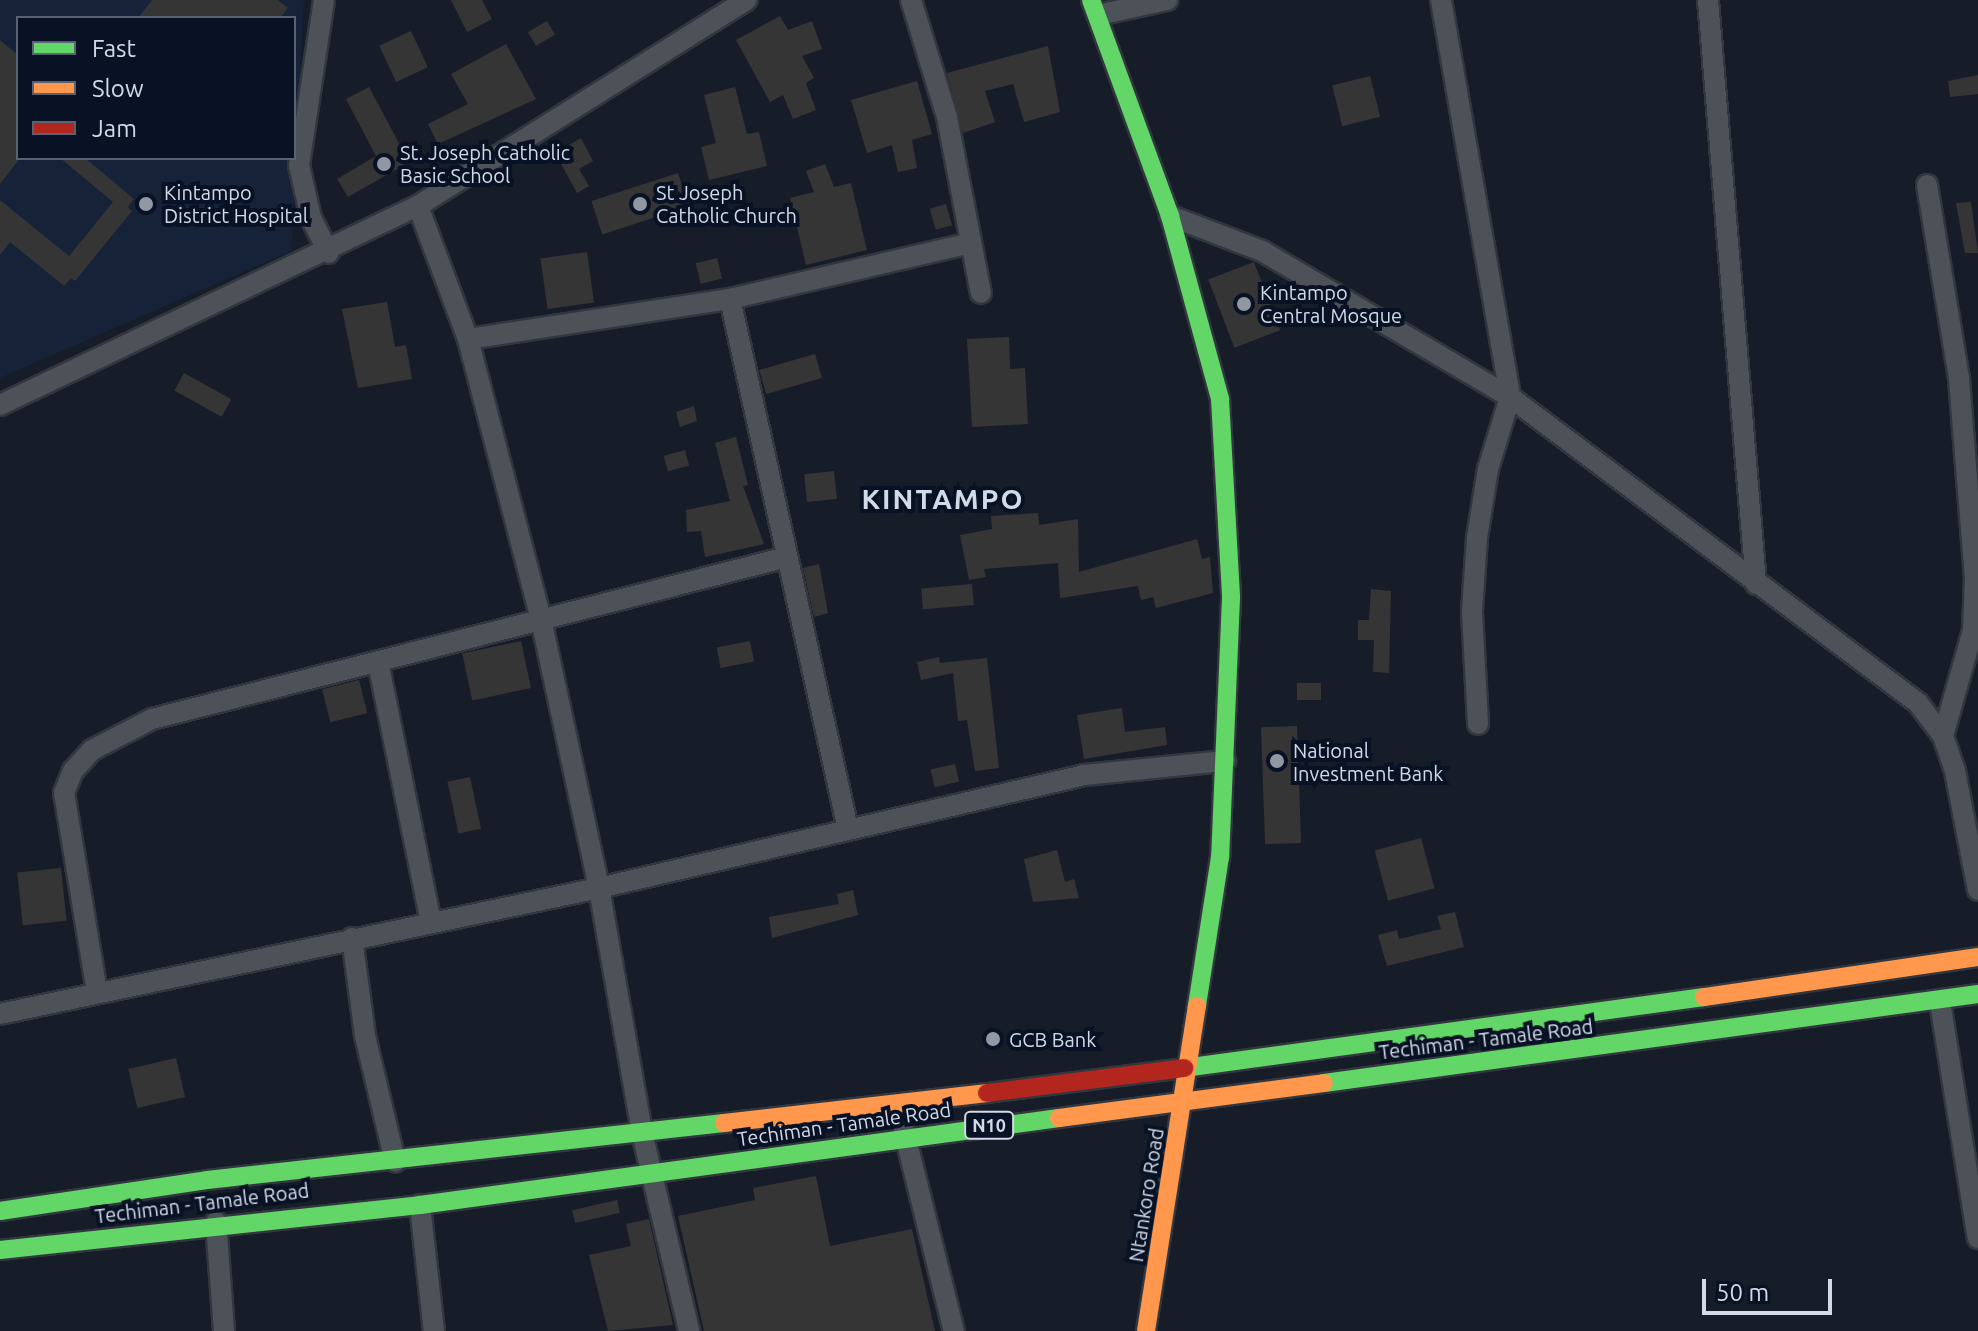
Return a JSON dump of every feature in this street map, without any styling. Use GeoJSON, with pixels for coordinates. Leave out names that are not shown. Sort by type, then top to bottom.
{"type":"FeatureCollection","features":[{"type":"Feature","properties":{"kind":"main road","name":"Ntankoro Road"},"geometry":{"type":"LineString","coordinates":[[1095,7],[1170,216],[1220,399],[1231,598],[1220,857],[1146,1331]]}},
{"type":"Feature","properties":{"kind":"main road","name":"Techiman - Tamale Road"},"geometry":{"type":"LineString","coordinates":[[0,1211],[395,1161],[897,1104],[1978,957]]}},
{"type":"Feature","properties":{"kind":"main road"},"geometry":{"type":"LineString","coordinates":[[1935,964],[1940,1002]]}},
{"type":"Feature","properties":{"kind":"main road","name":"Techiman - Tamale Road"},"geometry":{"type":"LineString","coordinates":[[0,1250],[216,1222],[420,1205],[906,1140],[1184,1099],[1940,1002],[1978,994]]}},
{"type":"Feature","properties":{"kind":"main road"},"geometry":{"type":"LineString","coordinates":[[780,1117],[789,1155]]}},
{"type":"Feature","properties":{"kind":"street"},"geometry":{"type":"LineString","coordinates":[[324,0],[299,165],[306,204],[329,253]]}},
{"type":"Feature","properties":{"kind":"street"},"geometry":{"type":"LineString","coordinates":[[0,405],[329,253],[418,206],[747,0]]}},
{"type":"Feature","properties":{"kind":"street"},"geometry":{"type":"LineString","coordinates":[[911,0],[947,117],[981,293]]}},
{"type":"Feature","properties":{"kind":"street"},"geometry":{"type":"LineString","coordinates":[[1095,7],[1167,0]]}},
{"type":"Feature","properties":{"kind":"street"},"geometry":{"type":"LineString","coordinates":[[1441,0],[1510,397],[1488,469],[1477,538],[1472,612],[1478,724]]}},
{"type":"Feature","properties":{"kind":"street"},"geometry":{"type":"LineString","coordinates":[[1708,0],[1756,584]]}},
{"type":"Feature","properties":{"kind":"street"},"geometry":{"type":"LineString","coordinates":[[1927,185],[1959,379],[1975,577],[1973,630],[1943,736]]}},
{"type":"Feature","properties":{"kind":"street"},"geometry":{"type":"LineString","coordinates":[[418,206],[468,339],[542,624],[599,888],[642,1133],[689,1331]]}},
{"type":"Feature","properties":{"kind":"street"},"geometry":{"type":"LineString","coordinates":[[1170,216],[1262,251],[1510,397],[1918,703],[1943,736],[1978,890]]}},
{"type":"Feature","properties":{"kind":"street"},"geometry":{"type":"LineString","coordinates":[[468,339],[730,299],[971,243]]}},
{"type":"Feature","properties":{"kind":"street"},"geometry":{"type":"LineString","coordinates":[[730,299],[848,829]]}},
{"type":"Feature","properties":{"kind":"street"},"geometry":{"type":"LineString","coordinates":[[97,992],[69,843],[64,793],[73,771],[92,750],[152,719],[542,624],[787,557]]}},
{"type":"Feature","properties":{"kind":"street"},"geometry":{"type":"LineString","coordinates":[[378,662],[431,922]]}},
{"type":"Feature","properties":{"kind":"street"},"geometry":{"type":"LineString","coordinates":[[0,1014],[599,888],[1084,775],[1225,761]]}},
{"type":"Feature","properties":{"kind":"street"},"geometry":{"type":"LineString","coordinates":[[352,938],[365,1036],[395,1161]]}},
{"type":"Feature","properties":{"kind":"street"},"geometry":{"type":"LineString","coordinates":[[1940,1002],[1978,1238]]}},
{"type":"Feature","properties":{"kind":"street"},"geometry":{"type":"LineString","coordinates":[[897,1104],[954,1331]]}},
{"type":"Feature","properties":{"kind":"street"},"geometry":{"type":"LineString","coordinates":[[420,1205],[434,1331]]}},
{"type":"Feature","properties":{"kind":"street"},"geometry":{"type":"LineString","coordinates":[[216,1222],[224,1331]]}},
{"type":"Feature","properties":{"kind":"shaded area","name":"Kintampo District Hospital"},"geometry":{"type":"Polygon","coordinates":[[[0,0],[304,0],[296,154],[296,16],[16,16],[16,160],[296,160],[291,251],[0,378],[0,0]]]}},
{"type":"Feature","properties":{"kind":"building"},"geometry":{"type":"Polygon","coordinates":[[[152,0],[278,0],[288,8],[282,16],[140,16],[152,0]]]}},
{"type":"Feature","properties":{"kind":"building"},"geometry":{"type":"Polygon","coordinates":[[[451,0],[482,0],[492,19],[467,32],[451,0]]]}},
{"type":"Feature","properties":{"kind":"building"},"geometry":{"type":"Polygon","coordinates":[[[780,16],[788,30],[812,21],[822,49],[802,56],[814,78],[806,83],[816,110],[793,119],[783,95],[770,102],[736,40],[780,16]]]}},
{"type":"Feature","properties":{"kind":"building"},"geometry":{"type":"Polygon","coordinates":[[[547,21],[555,35],[536,46],[528,32],[547,21]]]}},
{"type":"Feature","properties":{"kind":"building"},"geometry":{"type":"Polygon","coordinates":[[[411,31],[428,67],[396,82],[379,46],[411,31]]]}},
{"type":"Feature","properties":{"kind":"building"},"geometry":{"type":"Polygon","coordinates":[[[0,40],[16,53],[18,161],[0,184],[0,40]]]}},
{"type":"Feature","properties":{"kind":"building"},"geometry":{"type":"Polygon","coordinates":[[[506,44],[536,99],[438,144],[428,124],[468,104],[451,74],[506,44]]]}},
{"type":"Feature","properties":{"kind":"building"},"geometry":{"type":"Polygon","coordinates":[[[1048,46],[1060,112],[1024,122],[1013,84],[985,91],[995,122],[963,133],[947,73],[1048,46]]]}},
{"type":"Feature","properties":{"kind":"building"},"geometry":{"type":"Polygon","coordinates":[[[1978,75],[1978,94],[1950,97],[1948,81],[1978,75]]]}},
{"type":"Feature","properties":{"kind":"building"},"geometry":{"type":"Polygon","coordinates":[[[1370,76],[1380,117],[1342,126],[1332,85],[1370,76]]]}},
{"type":"Feature","properties":{"kind":"building"},"geometry":{"type":"Polygon","coordinates":[[[917,81],[932,134],[912,140],[917,168],[898,172],[892,145],[867,153],[851,100],[917,81]]]}},
{"type":"Feature","properties":{"kind":"building"},"geometry":{"type":"Polygon","coordinates":[[[369,87],[409,162],[348,197],[337,179],[376,156],[346,99],[369,87]]]}},
{"type":"Feature","properties":{"kind":"building"},"geometry":{"type":"Polygon","coordinates":[[[735,87],[747,134],[759,132],[767,166],[709,180],[701,147],[716,143],[704,95],[735,87]]]}},
{"type":"Feature","properties":{"kind":"building"},"geometry":{"type":"Polygon","coordinates":[[[581,138],[593,161],[579,169],[589,186],[577,193],[555,153],[581,138]]]}},
{"type":"Feature","properties":{"kind":"building"},"geometry":{"type":"Polygon","coordinates":[[[62,160],[87,160],[134,199],[128,207],[132,211],[75,281],[71,278],[64,286],[10,242],[0,255],[0,200],[69,256],[113,202],[62,160]]]}},
{"type":"Feature","properties":{"kind":"building"},"geometry":{"type":"Polygon","coordinates":[[[825,164],[834,187],[851,183],[867,250],[806,265],[790,198],[814,192],[806,171],[825,164]]]}},
{"type":"Feature","properties":{"kind":"building","name":"St Joseph Catholic Church"},"geometry":{"type":"Polygon","coordinates":[[[678,173],[689,206],[602,234],[591,201],[678,173]]]}},
{"type":"Feature","properties":{"kind":"building"},"geometry":{"type":"Polygon","coordinates":[[[1971,202],[1978,253],[1965,253],[1956,203],[1971,202]]]}},
{"type":"Feature","properties":{"kind":"building"},"geometry":{"type":"Polygon","coordinates":[[[946,204],[952,225],[936,230],[930,209],[946,204]]]}},
{"type":"Feature","properties":{"kind":"building"},"geometry":{"type":"Polygon","coordinates":[[[587,252],[594,303],[548,309],[540,259],[587,252]]]}},
{"type":"Feature","properties":{"kind":"building"},"geometry":{"type":"Polygon","coordinates":[[[717,258],[722,278],[701,284],[696,263],[717,258]]]}},
{"type":"Feature","properties":{"kind":"building"},"geometry":{"type":"Polygon","coordinates":[[[1254,262],[1280,330],[1234,348],[1208,280],[1254,262]]]}},
{"type":"Feature","properties":{"kind":"building"},"geometry":{"type":"Polygon","coordinates":[[[387,302],[395,347],[406,345],[412,379],[358,388],[342,309],[387,302]]]}},
{"type":"Feature","properties":{"kind":"building"},"geometry":{"type":"Polygon","coordinates":[[[1009,337],[1010,369],[1025,368],[1028,424],[972,427],[967,339],[1009,337]]]}},
{"type":"Feature","properties":{"kind":"building"},"geometry":{"type":"Polygon","coordinates":[[[815,354],[822,378],[766,394],[759,370],[815,354]]]}},
{"type":"Feature","properties":{"kind":"building"},"geometry":{"type":"Polygon","coordinates":[[[184,373],[231,399],[222,417],[174,390],[184,373]]]}},
{"type":"Feature","properties":{"kind":"building"},"geometry":{"type":"Polygon","coordinates":[[[694,406],[697,421],[680,427],[676,412],[694,406]]]}},
{"type":"Feature","properties":{"kind":"building"},"geometry":{"type":"Polygon","coordinates":[[[736,437],[748,485],[743,486],[764,544],[705,557],[701,531],[687,532],[686,510],[730,501],[715,443],[736,437]]]}},
{"type":"Feature","properties":{"kind":"building"},"geometry":{"type":"Polygon","coordinates":[[[685,450],[689,465],[668,471],[664,456],[685,450]]]}},
{"type":"Feature","properties":{"kind":"building"},"geometry":{"type":"Polygon","coordinates":[[[834,471],[837,499],[807,502],[804,474],[834,471]]]}},
{"type":"Feature","properties":{"kind":"building"},"geometry":{"type":"Polygon","coordinates":[[[1038,513],[1039,525],[1078,519],[1079,572],[1197,539],[1202,559],[1210,557],[1213,593],[1156,608],[1153,597],[1141,600],[1138,586],[1060,598],[1058,563],[984,569],[986,577],[969,580],[960,535],[992,529],[991,516],[1038,513]]]}},
{"type":"Feature","properties":{"kind":"building"},"geometry":{"type":"Polygon","coordinates":[[[819,564],[828,613],[814,617],[803,568],[819,564]]]}},
{"type":"Feature","properties":{"kind":"building"},"geometry":{"type":"Polygon","coordinates":[[[972,584],[974,605],[923,609],[921,588],[972,584]]]}},
{"type":"Feature","properties":{"kind":"building"},"geometry":{"type":"Polygon","coordinates":[[[1371,589],[1391,591],[1389,673],[1373,672],[1374,640],[1358,640],[1358,620],[1369,620],[1371,589]]]}},
{"type":"Feature","properties":{"kind":"building"},"geometry":{"type":"Polygon","coordinates":[[[521,641],[531,688],[472,700],[462,653],[521,641]]]}},
{"type":"Feature","properties":{"kind":"building"},"geometry":{"type":"Polygon","coordinates":[[[750,641],[754,662],[721,668],[717,647],[750,641]]]}},
{"type":"Feature","properties":{"kind":"building"},"geometry":{"type":"Polygon","coordinates":[[[939,657],[940,663],[987,658],[999,768],[975,771],[967,720],[958,721],[953,673],[921,680],[917,662],[939,657]]]}},
{"type":"Feature","properties":{"kind":"building"},"geometry":{"type":"Polygon","coordinates":[[[359,680],[367,713],[330,722],[322,689],[359,680]]]}},
{"type":"Feature","properties":{"kind":"building"},"geometry":{"type":"Polygon","coordinates":[[[1297,683],[1321,683],[1321,700],[1297,700],[1297,683]]]}},
{"type":"Feature","properties":{"kind":"building"},"geometry":{"type":"Polygon","coordinates":[[[1122,708],[1125,732],[1165,727],[1167,745],[1084,759],[1077,715],[1122,708]]]}},
{"type":"Feature","properties":{"kind":"building"},"geometry":{"type":"Polygon","coordinates":[[[1297,726],[1301,843],[1265,844],[1261,727],[1297,726]]]}},
{"type":"Feature","properties":{"kind":"building"},"geometry":{"type":"Polygon","coordinates":[[[955,764],[959,782],[935,787],[931,770],[955,764]]]}},
{"type":"Feature","properties":{"kind":"building"},"geometry":{"type":"Polygon","coordinates":[[[470,777],[481,829],[459,834],[448,782],[470,777]]]}},
{"type":"Feature","properties":{"kind":"building"},"geometry":{"type":"Polygon","coordinates":[[[1421,838],[1434,888],[1388,901],[1375,850],[1421,838]]]}},
{"type":"Feature","properties":{"kind":"building"},"geometry":{"type":"Polygon","coordinates":[[[1057,850],[1065,882],[1074,879],[1079,898],[1033,902],[1024,859],[1057,850]]]}},
{"type":"Feature","properties":{"kind":"building"},"geometry":{"type":"Polygon","coordinates":[[[61,868],[67,921],[23,925],[17,873],[61,868]]]}},
{"type":"Feature","properties":{"kind":"building"},"geometry":{"type":"Polygon","coordinates":[[[853,890],[858,915],[772,938],[769,917],[839,904],[837,894],[853,890]]]}},
{"type":"Feature","properties":{"kind":"building"},"geometry":{"type":"Polygon","coordinates":[[[1455,912],[1464,947],[1387,966],[1378,935],[1397,930],[1399,939],[1441,929],[1437,916],[1455,912]]]}},
{"type":"Feature","properties":{"kind":"building"},"geometry":{"type":"Polygon","coordinates":[[[176,1058],[185,1097],[137,1108],[128,1069],[176,1058]]]}},
{"type":"Feature","properties":{"kind":"building"},"geometry":{"type":"Polygon","coordinates":[[[816,1176],[830,1246],[912,1229],[935,1331],[704,1331],[678,1216],[755,1200],[753,1188],[816,1176]]]}},
{"type":"Feature","properties":{"kind":"building"},"geometry":{"type":"Polygon","coordinates":[[[617,1200],[620,1213],[575,1223],[572,1210],[617,1200]]]}},
{"type":"Feature","properties":{"kind":"building"},"geometry":{"type":"Polygon","coordinates":[[[649,1219],[673,1325],[608,1331],[589,1255],[631,1246],[626,1224],[649,1219]]]}},
{"type":"Feature","properties":{"kind":"traffic: fast"},"geometry":{"type":"LineString","coordinates":[[1091,0],[1170,216],[1220,399],[1231,598],[1220,857],[1197,1006]]}},
{"type":"Feature","properties":{"kind":"traffic: fast"},"geometry":{"type":"LineString","coordinates":[[1324,1083],[1978,994]]}},
{"type":"Feature","properties":{"kind":"traffic: fast"},"geometry":{"type":"LineString","coordinates":[[1184,1068],[1704,997]]}},
{"type":"Feature","properties":{"kind":"traffic: fast"},"geometry":{"type":"LineString","coordinates":[[0,1250],[420,1205],[1059,1118]]}},
{"type":"Feature","properties":{"kind":"traffic: fast"},"geometry":{"type":"LineString","coordinates":[[0,1211],[207,1180],[724,1123]]}},
{"type":"Feature","properties":{"kind":"traffic: slow"},"geometry":{"type":"LineString","coordinates":[[1704,997],[1978,957]]}},
{"type":"Feature","properties":{"kind":"traffic: slow"},"geometry":{"type":"LineString","coordinates":[[1146,1331],[1197,1006]]}},
{"type":"Feature","properties":{"kind":"traffic: slow"},"geometry":{"type":"LineString","coordinates":[[1059,1118],[1324,1083]]}},
{"type":"Feature","properties":{"kind":"traffic: slow"},"geometry":{"type":"LineString","coordinates":[[724,1123],[987,1093]]}},
{"type":"Feature","properties":{"kind":"traffic: jam"},"geometry":{"type":"LineString","coordinates":[[987,1093],[1184,1068]]}},
{"type":"Feature","properties":{"kind":"place","name":"St. Joseph Catholic Basic School"},"geometry":{"type":"Point","coordinates":[384,164]}},
{"type":"Feature","properties":{"kind":"place","name":"Kintampo District Hospital"},"geometry":{"type":"Point","coordinates":[146,204]}},
{"type":"Feature","properties":{"kind":"place","name":"St Joseph Catholic Church"},"geometry":{"type":"Point","coordinates":[640,204]}},
{"type":"Feature","properties":{"kind":"place","name":"Kintampo Central Mosque"},"geometry":{"type":"Point","coordinates":[1244,304]}},
{"type":"Feature","properties":{"kind":"place","name":"National Investment Bank"},"geometry":{"type":"Point","coordinates":[1277,761]}},
{"type":"Feature","properties":{"kind":"place","name":"GCB Bank"},"geometry":{"type":"Point","coordinates":[993,1039]}},
{"type":"Feature","properties":{"kind":"district","name":"KINTAMPO"},"geometry":{"type":"Point","coordinates":[943,499]}}]}
